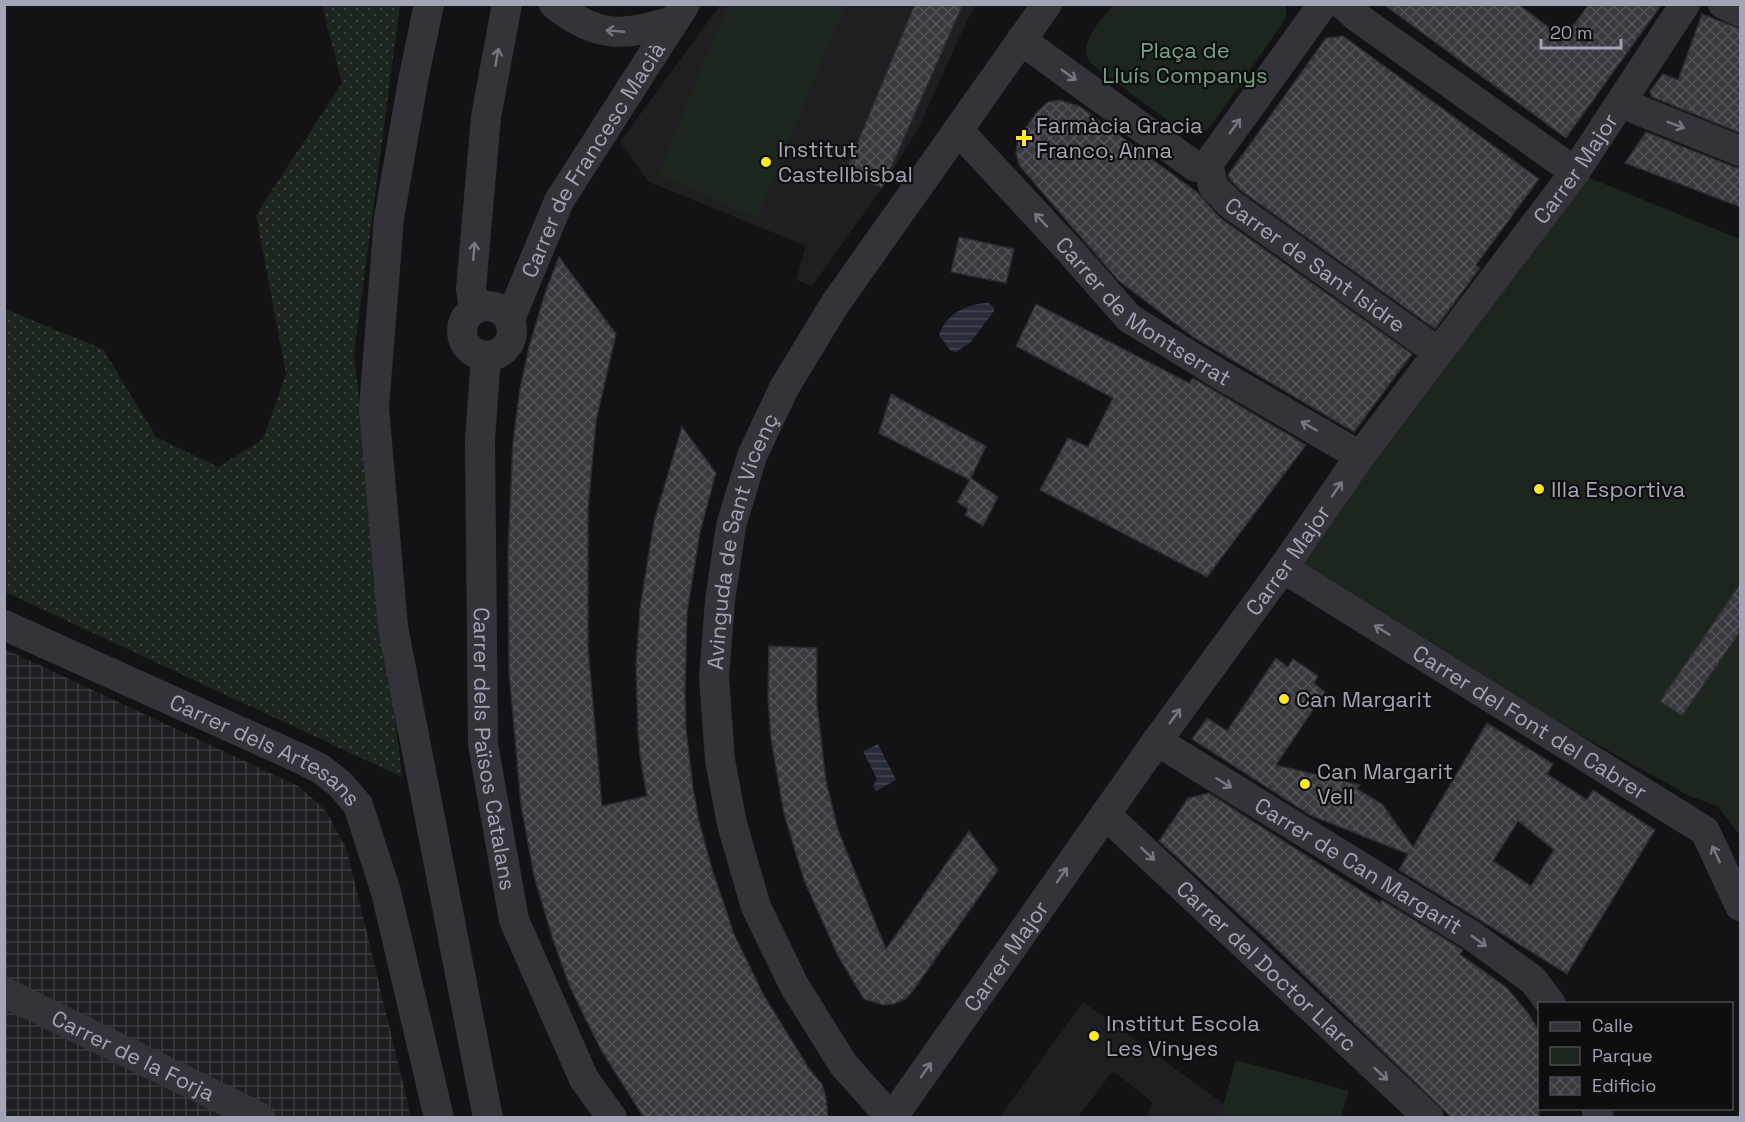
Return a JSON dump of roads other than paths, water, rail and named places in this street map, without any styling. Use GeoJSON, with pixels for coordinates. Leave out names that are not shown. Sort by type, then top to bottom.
{"type":"FeatureCollection","features":[{"type":"Feature","properties":{"kind":"street"},"geometry":{"type":"LineString","coordinates":[[429,4],[389,218],[374,408],[393,627],[488,1118]]}},
{"type":"Feature","properties":{"kind":"street"},"geometry":{"type":"LineString","coordinates":[[474,309],[471,289],[486,117],[507,4]]}},
{"type":"Feature","properties":{"kind":"street"},"geometry":{"type":"LineString","coordinates":[[554,4],[568,16],[592,27],[616,33],[642,31],[679,13]]}},
{"type":"Feature","properties":{"kind":"street","name":"Avinguda de Sant Vicenç"},"geometry":{"type":"LineString","coordinates":[[892,1118],[843,1064],[795,987],[756,907],[732,824],[720,760],[714,677],[720,601],[731,526],[752,456],[784,388],[835,304],[1047,4]]}},
{"type":"Feature","properties":{"kind":"street"},"geometry":{"type":"LineString","coordinates":[[1021,40],[1196,167],[1208,164],[1323,4]]}},
{"type":"Feature","properties":{"kind":"street"},"geometry":{"type":"LineString","coordinates":[[1342,4],[1575,172]]}},
{"type":"Feature","properties":{"kind":"street","name":"Carrer Major"},"geometry":{"type":"LineString","coordinates":[[892,1118],[1360,456],[1575,172],[1685,4]]}},
{"type":"Feature","properties":{"kind":"street"},"geometry":{"type":"LineString","coordinates":[[1722,4],[1740,12]]}},
{"type":"Feature","properties":{"kind":"street","name":"Carrer de Francesc Macià"},"geometry":{"type":"LineString","coordinates":[[486,356],[494,356],[506,348],[512,333],[510,319],[559,201],[679,13]]}},
{"type":"Feature","properties":{"kind":"street"},"geometry":{"type":"LineString","coordinates":[[1621,104],[1740,151]]}},
{"type":"Feature","properties":{"kind":"street","name":"Carrer de Montserrat"},"geometry":{"type":"LineString","coordinates":[[958,130],[1129,318],[1360,456]]}},
{"type":"Feature","properties":{"kind":"street","name":"Carrer de Sant Isidre"},"geometry":{"type":"LineString","coordinates":[[1208,164],[1213,186],[1228,203],[1438,352]]}},
{"type":"Feature","properties":{"kind":"street"},"geometry":{"type":"LineString","coordinates":[[486,356],[471,351],[462,337],[464,321],[474,309],[490,305],[498,308],[510,319]]}},
{"type":"Feature","properties":{"kind":"street","name":"Carrer dels Països Catalans"},"geometry":{"type":"LineString","coordinates":[[486,356],[480,440],[483,744],[514,920],[584,1079],[612,1118]]}},
{"type":"Feature","properties":{"kind":"street","name":"Carrer del Font del Cabrer"},"geometry":{"type":"LineString","coordinates":[[1283,568],[1705,831],[1740,906]]}},
{"type":"Feature","properties":{"kind":"street","name":"Carrer dels Artesans"},"geometry":{"type":"LineString","coordinates":[[4,625],[314,765],[340,784],[358,805],[386,892],[439,1118]]}},
{"type":"Feature","properties":{"kind":"street","name":"Carrer de Can Margarit"},"geometry":{"type":"LineString","coordinates":[[1157,741],[1470,935],[1533,980],[1550,1002]]}},
{"type":"Feature","properties":{"kind":"street","name":"Carrer del Doctor Llarc"},"geometry":{"type":"LineString","coordinates":[[1105,814],[1429,1118]]}},
{"type":"Feature","properties":{"kind":"street","name":"Carrer de la Forja"},"geometry":{"type":"LineString","coordinates":[[4,992],[261,1118]]}},
{"type":"Feature","properties":{"kind":"water"},"geometry":{"type":"Polygon","coordinates":[[[988,303],[994,307],[994,311],[970,343],[956,352],[950,350],[939,335],[947,321],[965,308],[988,303]]]}},
{"type":"Feature","properties":{"kind":"water"},"geometry":{"type":"Polygon","coordinates":[[[878,744],[896,780],[876,791],[873,786],[877,779],[863,751],[878,744]]]}},
{"type":"Feature","properties":{"kind":"place","name":"Farmàcia Gracia Franco, Anna"},"geometry":{"type":"Point","coordinates":[1024,138]}},
{"type":"Feature","properties":{"kind":"place","name":"Institut Castellbisbal"},"geometry":{"type":"Point","coordinates":[766,162]}},
{"type":"Feature","properties":{"kind":"place","name":"Illa Esportiva"},"geometry":{"type":"Point","coordinates":[1539,489]}},
{"type":"Feature","properties":{"kind":"place","name":"Can Margarit"},"geometry":{"type":"Point","coordinates":[1284,699]}},
{"type":"Feature","properties":{"kind":"place","name":"Can Margarit Vell"},"geometry":{"type":"Point","coordinates":[1305,784]}},
{"type":"Feature","properties":{"kind":"place","name":"Institut Escola Les Vinyes"},"geometry":{"type":"Point","coordinates":[1094,1036]}},
{"type":"Feature","properties":{"kind":"park label","name":"Plaça de Lluís Companys"},"geometry":{"type":"Point","coordinates":[1185,62]}}]}
